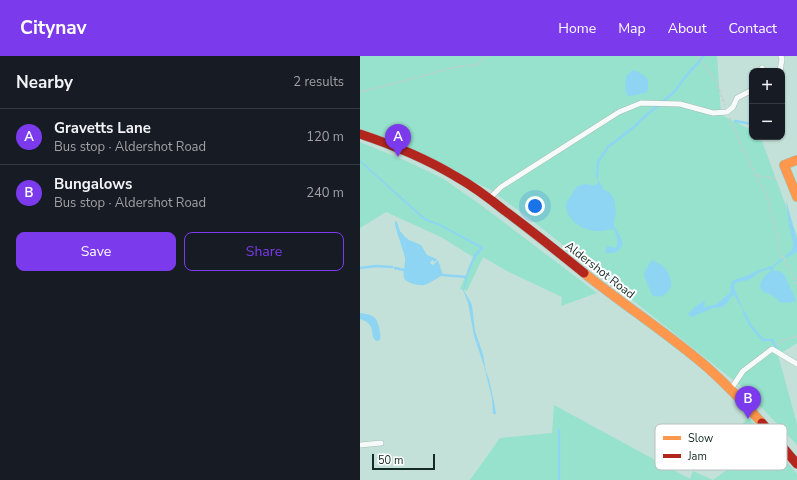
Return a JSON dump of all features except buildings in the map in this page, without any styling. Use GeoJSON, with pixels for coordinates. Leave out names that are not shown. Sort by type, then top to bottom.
{"type":"FeatureCollection","features":[{"type":"Feature","properties":{"kind":"main road","name":"Aldershot Road"},"geometry":{"type":"LineString","coordinates":[[360,134],[424,160],[466,183],[489,198],[686,350],[731,390],[763,424]]}},
{"type":"Feature","properties":{"kind":"main road"},"geometry":{"type":"LineString","coordinates":[[797,160],[784,166],[797,197]]}},
{"type":"Feature","properties":{"kind":"main road","name":"Aldershot Road"},"geometry":{"type":"LineString","coordinates":[[787,452],[797,464]]}},
{"type":"Feature","properties":{"kind":"lane"},"geometry":{"type":"LineString","coordinates":[[780,68],[782,56]]}},
{"type":"Feature","properties":{"kind":"lane"},"geometry":{"type":"LineString","coordinates":[[489,198],[501,187],[619,112],[641,103],[680,104],[713,113],[727,112],[733,107],[737,98],[749,92]]}},
{"type":"Feature","properties":{"kind":"lane"},"geometry":{"type":"LineString","coordinates":[[731,390],[743,371],[772,349],[797,364]]}},
{"type":"Feature","properties":{"kind":"lane"},"geometry":{"type":"LineString","coordinates":[[360,446],[381,443]]}},
{"type":"Feature","properties":{"kind":"path"},"geometry":{"type":"LineString","coordinates":[[360,92],[456,67],[478,64],[486,56]]}},
{"type":"Feature","properties":{"kind":"path"},"geometry":{"type":"LineString","coordinates":[[698,56],[716,81],[741,145],[768,199],[780,252],[797,284]]}},
{"type":"Feature","properties":{"kind":"path"},"geometry":{"type":"LineString","coordinates":[[756,175],[777,179],[789,176]]}},
{"type":"Feature","properties":{"kind":"path"},"geometry":{"type":"LineString","coordinates":[[772,349],[782,341],[797,336]]}},
{"type":"Feature","properties":{"kind":"green space"},"geometry":{"type":"Polygon","coordinates":[[[360,56],[717,56],[721,115],[749,129],[749,140],[762,141],[797,236],[797,343],[778,355],[797,424],[797,445],[787,434],[787,424],[777,424],[742,387],[534,222],[491,190],[360,128],[360,56]]]}},
{"type":"Feature","properties":{"kind":"green space"},"geometry":{"type":"Polygon","coordinates":[[[360,142],[442,178],[481,205],[597,293],[561,306],[562,297],[505,270],[483,257],[467,291],[460,289],[473,257],[441,237],[386,212],[360,228],[360,142]]]}},
{"type":"Feature","properties":{"kind":"green space"},"geometry":{"type":"Polygon","coordinates":[[[554,405],[655,460],[655,470],[673,470],[690,479],[693,471],[713,480],[470,480],[500,438],[552,433],[554,405]]]}},
{"type":"Feature","properties":{"kind":"green space"},"geometry":{"type":"Polygon","coordinates":[[[749,418],[755,424],[742,424],[749,418]]]}},
{"type":"Feature","properties":{"kind":"green space"},"geometry":{"type":"Polygon","coordinates":[[[787,462],[797,474],[797,480],[713,480],[727,470],[787,470],[787,462]]]}},
{"type":"Feature","properties":{"kind":"water"},"geometry":{"type":"Polygon","coordinates":[[[633,70],[644,75],[647,80],[648,87],[647,92],[628,96],[625,88],[627,75],[633,70]]]}},
{"type":"Feature","properties":{"kind":"water"},"geometry":{"type":"Polygon","coordinates":[[[360,160],[425,218],[442,225],[483,247],[473,263],[464,291],[472,305],[475,331],[483,354],[496,414],[493,414],[492,398],[484,366],[474,336],[468,303],[463,290],[468,269],[474,255],[480,248],[440,226],[424,220],[360,162],[360,160]]]}},
{"type":"Feature","properties":{"kind":"water"},"geometry":{"type":"Polygon","coordinates":[[[597,177],[603,189],[610,193],[614,199],[616,214],[614,226],[623,243],[620,249],[614,253],[605,253],[608,246],[616,248],[617,246],[617,239],[614,230],[597,231],[584,228],[570,218],[567,210],[567,201],[576,188],[585,184],[595,185],[598,182],[597,177]]]}},
{"type":"Feature","properties":{"kind":"water"},"geometry":{"type":"Polygon","coordinates":[[[786,200],[797,240],[797,252],[786,258],[785,256],[792,250],[793,244],[786,200]]]}},
{"type":"Feature","properties":{"kind":"water"},"geometry":{"type":"Polygon","coordinates":[[[395,221],[405,237],[421,245],[427,255],[437,259],[435,262],[432,260],[430,263],[433,265],[438,260],[443,275],[424,285],[413,284],[405,280],[405,258],[395,221]]]}},
{"type":"Feature","properties":{"kind":"water"},"geometry":{"type":"Polygon","coordinates":[[[782,258],[783,260],[773,267],[773,269],[774,271],[779,271],[784,274],[796,300],[795,302],[781,303],[761,289],[760,284],[763,278],[771,271],[769,269],[760,272],[749,280],[734,284],[744,312],[734,295],[723,307],[713,308],[692,317],[688,314],[705,300],[704,307],[716,304],[720,301],[730,293],[732,281],[772,266],[782,258]]]}},
{"type":"Feature","properties":{"kind":"water"},"geometry":{"type":"Polygon","coordinates":[[[653,260],[665,269],[671,280],[669,290],[661,296],[652,295],[644,275],[647,267],[653,260]]]}},
{"type":"Feature","properties":{"kind":"water"},"geometry":{"type":"Polygon","coordinates":[[[360,313],[373,316],[375,318],[379,327],[380,340],[376,341],[371,326],[366,321],[360,319],[360,313]]]}},
{"type":"Feature","properties":{"kind":"waterway"},"geometry":{"type":"LineString","coordinates":[[597,177],[598,162],[608,147],[634,127],[674,92],[703,56]]}},
{"type":"Feature","properties":{"kind":"waterway"},"geometry":{"type":"LineString","coordinates":[[735,121],[749,123]]}},
{"type":"Feature","properties":{"kind":"waterway"},"geometry":{"type":"LineString","coordinates":[[360,268],[376,266],[392,267]]}},
{"type":"Feature","properties":{"kind":"waterway"},"geometry":{"type":"LineString","coordinates":[[395,268],[404,270]]}},
{"type":"Feature","properties":{"kind":"waterway"},"geometry":{"type":"LineString","coordinates":[[443,275],[466,277]]}},
{"type":"Feature","properties":{"kind":"waterway"},"geometry":{"type":"LineString","coordinates":[[744,312],[750,325],[763,340],[772,340],[777,349]]}},
{"type":"Feature","properties":{"kind":"waterway"},"geometry":{"type":"LineString","coordinates":[[559,430],[559,480]]}},
{"type":"Feature","properties":{"kind":"traffic: slow"},"geometry":{"type":"LineString","coordinates":[[797,160],[784,165],[797,197]]}},
{"type":"Feature","properties":{"kind":"traffic: slow"},"geometry":{"type":"LineString","coordinates":[[584,273],[678,343],[708,368],[762,423]]}},
{"type":"Feature","properties":{"kind":"traffic: jam"},"geometry":{"type":"LineString","coordinates":[[360,134],[397,147],[444,169],[481,192],[584,273]]}},
{"type":"Feature","properties":{"kind":"traffic: jam"},"geometry":{"type":"LineString","coordinates":[[787,452],[797,464]]}},
{"type":"Feature","properties":{"kind":"place","name":"Gravetts Lane"},"geometry":{"type":"Point","coordinates":[398,157]}},
{"type":"Feature","properties":{"kind":"place","name":"Bungalows"},"geometry":{"type":"Point","coordinates":[748,419]}}]}
